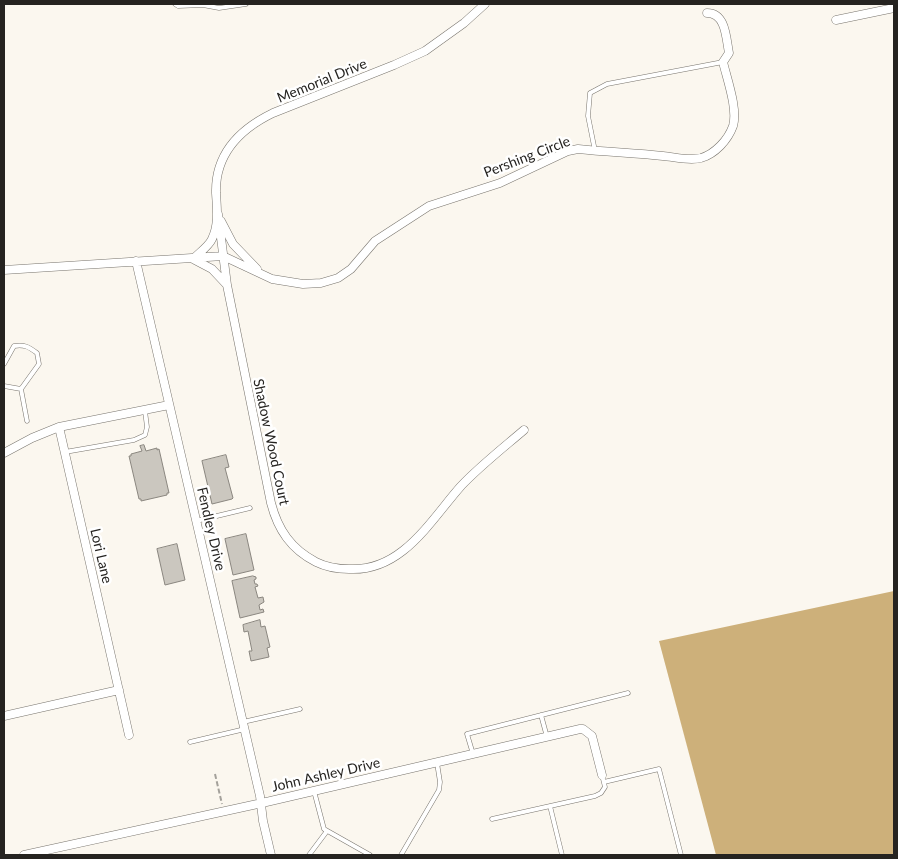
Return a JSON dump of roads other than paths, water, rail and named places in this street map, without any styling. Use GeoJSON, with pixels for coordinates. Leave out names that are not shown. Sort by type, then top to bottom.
{"type":"FeatureCollection","features":[{"type":"Feature","properties":{"kind":"street","name":"Memorial Drive"},"geometry":{"type":"LineString","coordinates":[[193,259],[212,240],[218,214],[216,191],[218,174],[224,157],[232,143],[243,131],[257,121],[274,113],[425,51],[464,23],[485,4]]}},
{"type":"Feature","properties":{"kind":"street"},"geometry":{"type":"LineString","coordinates":[[836,20],[894,8]]}},
{"type":"Feature","properties":{"kind":"street","name":"Pershing Circle"},"geometry":{"type":"LineString","coordinates":[[223,256],[265,276],[282,281],[303,284],[321,283],[338,278],[351,269],[375,241],[429,206],[500,183],[568,152],[578,149],[699,158],[714,152],[729,134],[733,126],[734,113],[724,62],[729,53],[721,20],[715,14],[707,13]]}},
{"type":"Feature","properties":{"kind":"street","name":"Memorial Drive"},"geometry":{"type":"LineString","coordinates":[[218,214],[233,244],[250,264],[265,276]]}},
{"type":"Feature","properties":{"kind":"street"},"geometry":{"type":"LineString","coordinates":[[4,270],[223,256],[218,214]]}},
{"type":"Feature","properties":{"kind":"street","name":"Shadow Wood Court"},"geometry":{"type":"LineString","coordinates":[[223,256],[227,285],[273,514],[289,542],[296,550],[320,564],[340,569],[367,568],[394,558],[418,537],[475,473],[524,430]]}},
{"type":"Feature","properties":{"kind":"street"},"geometry":{"type":"LineString","coordinates":[[193,259],[212,269],[227,285]]}},
{"type":"Feature","properties":{"kind":"street","name":"Fendley Drive"},"geometry":{"type":"LineString","coordinates":[[136,261],[262,803],[263,821],[271,855]]}},
{"type":"Feature","properties":{"kind":"street"},"geometry":{"type":"LineString","coordinates":[[4,453],[32,438],[59,427],[169,405]]}},
{"type":"Feature","properties":{"kind":"street","name":"Lori Lane"},"geometry":{"type":"LineString","coordinates":[[59,427],[129,735]]}},
{"type":"Feature","properties":{"kind":"street"},"geometry":{"type":"LineString","coordinates":[[4,716],[119,690]]}},
{"type":"Feature","properties":{"kind":"street","name":"John Ashley Drive"},"geometry":{"type":"LineString","coordinates":[[24,855],[224,812],[580,729],[589,733],[594,740],[603,779]]}},
{"type":"Feature","properties":{"kind":"lane"},"geometry":{"type":"LineString","coordinates":[[175,4],[178,6],[203,5],[219,8],[246,4]]}},
{"type":"Feature","properties":{"kind":"lane"},"geometry":{"type":"LineString","coordinates":[[595,151],[588,116],[590,93],[607,84],[724,62]]}},
{"type":"Feature","properties":{"kind":"lane"},"geometry":{"type":"LineString","coordinates":[[4,364],[14,346],[22,344],[37,353],[39,364],[21,389],[27,421]]}},
{"type":"Feature","properties":{"kind":"lane"},"geometry":{"type":"LineString","coordinates":[[4,386],[21,389]]}},
{"type":"Feature","properties":{"kind":"lane"},"geometry":{"type":"LineString","coordinates":[[64,452],[134,440],[145,435],[147,427],[144,410]]}},
{"type":"Feature","properties":{"kind":"lane"},"geometry":{"type":"LineString","coordinates":[[196,521],[250,508]]}},
{"type":"Feature","properties":{"kind":"lane"},"geometry":{"type":"LineString","coordinates":[[473,754],[467,734],[628,693]]}},
{"type":"Feature","properties":{"kind":"lane"},"geometry":{"type":"LineString","coordinates":[[190,742],[300,709]]}},
{"type":"Feature","properties":{"kind":"lane"},"geometry":{"type":"LineString","coordinates":[[541,715],[547,737]]}},
{"type":"Feature","properties":{"kind":"lane"},"geometry":{"type":"LineString","coordinates":[[401,855],[440,790],[437,762]]}},
{"type":"Feature","properties":{"kind":"lane"},"geometry":{"type":"LineString","coordinates":[[492,819],[595,796],[601,793],[605,786],[603,779],[659,769],[681,855]]}},
{"type":"Feature","properties":{"kind":"lane"},"geometry":{"type":"LineString","coordinates":[[314,791],[324,829],[370,855]]}},
{"type":"Feature","properties":{"kind":"lane"},"geometry":{"type":"LineString","coordinates":[[550,806],[562,855]]}},
{"type":"Feature","properties":{"kind":"lane"},"geometry":{"type":"LineString","coordinates":[[310,855],[327,831]]}}]}
